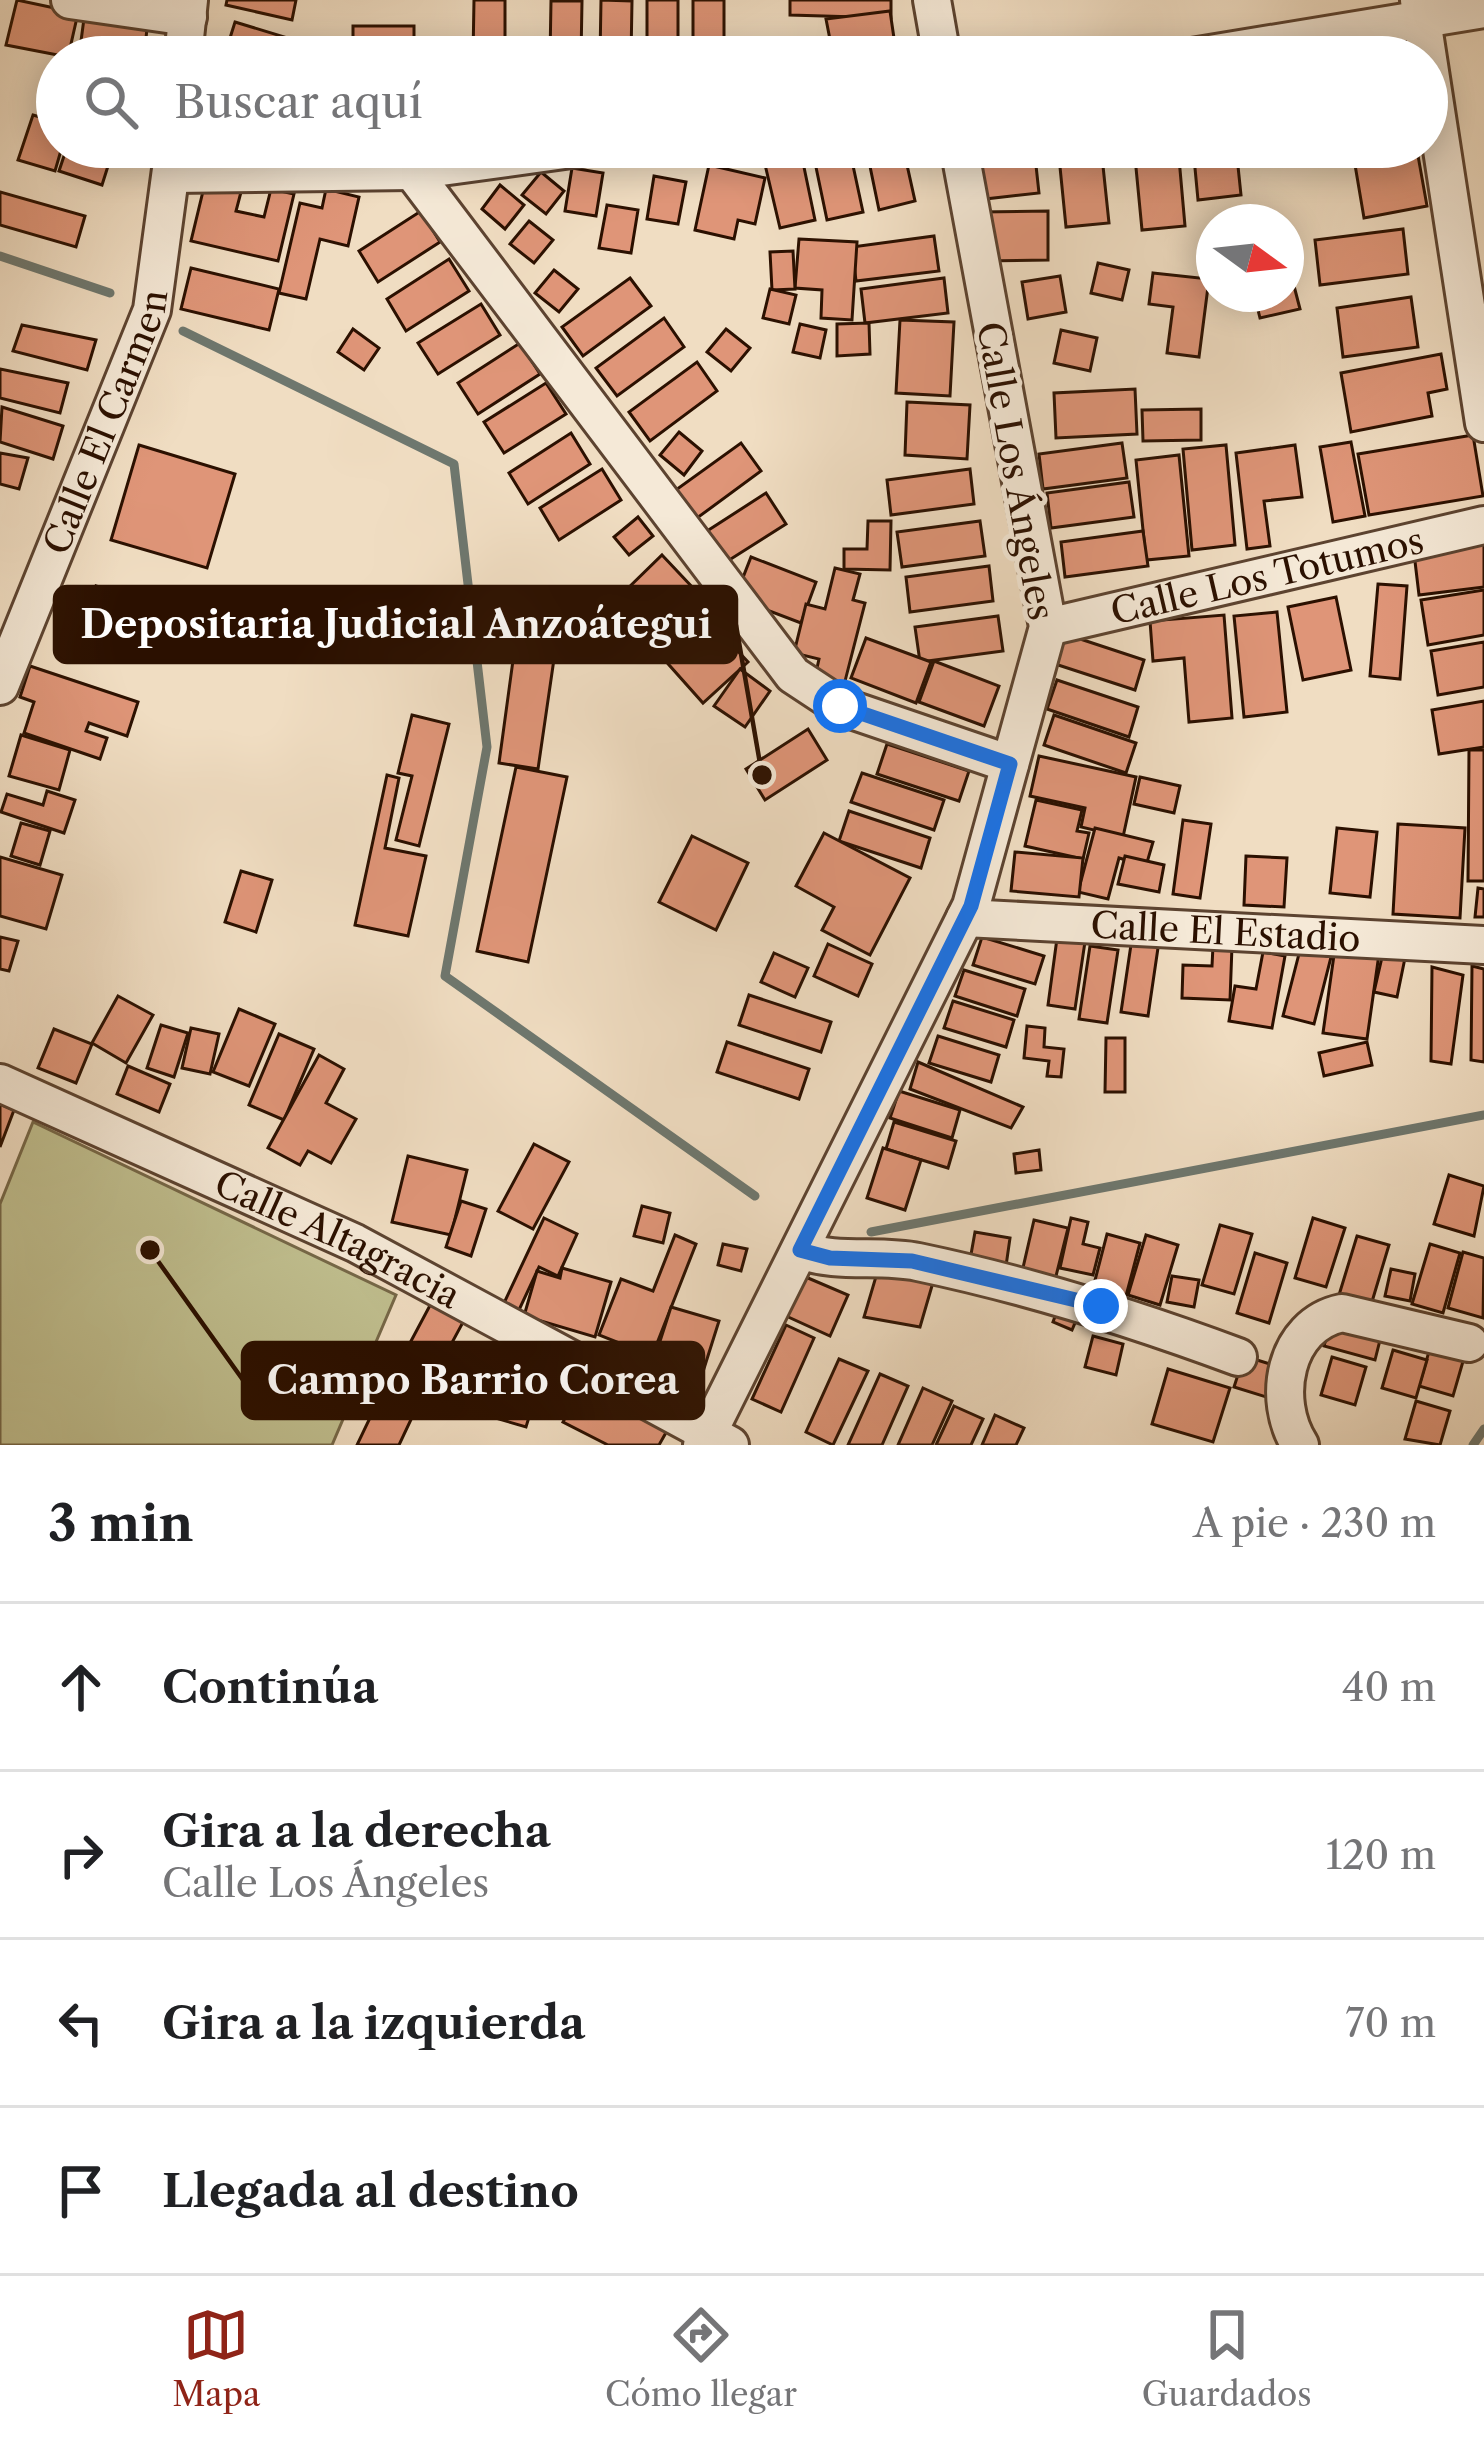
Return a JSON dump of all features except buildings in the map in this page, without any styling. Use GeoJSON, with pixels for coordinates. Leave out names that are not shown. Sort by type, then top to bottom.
{"type":"FeatureCollection","features":[{"type":"Feature","properties":{"kind":"street"},"geometry":{"type":"LineString","coordinates":[[70,0],[188,9]]}},
{"type":"Feature","properties":{"kind":"street"},"geometry":{"type":"LineString","coordinates":[[932,0],[938,36]]}},
{"type":"Feature","properties":{"kind":"street"},"geometry":{"type":"LineString","coordinates":[[1294,36],[1420,10],[1484,9]]}},
{"type":"Feature","properties":{"kind":"street","name":"Calle El Carmen"},"geometry":{"type":"LineString","coordinates":[[0,686],[152,310],[172,168]]}},
{"type":"Feature","properties":{"kind":"street"},"geometry":{"type":"LineString","coordinates":[[340,168],[434,168]]}},
{"type":"Feature","properties":{"kind":"street","name":"Calle Los Ángeles"},"geometry":{"type":"LineString","coordinates":[[713,1442],[800,1250],[965,919],[1048,627],[963,168]]}},
{"type":"Feature","properties":{"kind":"street"},"geometry":{"type":"LineString","coordinates":[[1444,168],[1484,423]]}},
{"type":"Feature","properties":{"kind":"street"},"geometry":{"type":"LineString","coordinates":[[412,171],[793,675],[840,706],[1010,764]]}},
{"type":"Feature","properties":{"kind":"street","name":"Calle Los Totumos"},"geometry":{"type":"LineString","coordinates":[[1048,627],[1484,525]]}},
{"type":"Feature","properties":{"kind":"street","name":"Calle El Estadio"},"geometry":{"type":"LineString","coordinates":[[965,919],[1484,946]]}},
{"type":"Feature","properties":{"kind":"street","name":"Calle Altagracia"},"geometry":{"type":"LineString","coordinates":[[0,1083],[355,1243],[713,1442]]}},
{"type":"Feature","properties":{"kind":"street"},"geometry":{"type":"LineString","coordinates":[[800,1250],[830,1258],[912,1261],[1101,1306],[1238,1357]]}},
{"type":"Feature","properties":{"kind":"street"},"geometry":{"type":"LineString","coordinates":[[1300,1445],[1286,1406],[1287,1372],[1297,1343],[1323,1318],[1342,1313],[1469,1343]]}},
{"type":"Feature","properties":{"kind":"shaded area"},"geometry":{"type":"Polygon","coordinates":[[[33,1122],[396,1295],[332,1445],[0,1445],[0,1204],[33,1122]]]}},
{"type":"Feature","properties":{"kind":"waterway"},"geometry":{"type":"LineString","coordinates":[[0,256],[110,293]]}},
{"type":"Feature","properties":{"kind":"waterway"},"geometry":{"type":"LineString","coordinates":[[183,331],[454,464],[487,747],[445,976],[755,1196]]}},
{"type":"Feature","properties":{"kind":"waterway"},"geometry":{"type":"LineString","coordinates":[[871,1232],[1484,1115]]}},
{"type":"Feature","properties":{"kind":"waterway"},"geometry":{"type":"LineString","coordinates":[[1473,1445],[1484,1429]]}},
{"type":"Feature","properties":{"kind":"place","name":"Depositaria Judicial Anzoátegui"},"geometry":{"type":"Point","coordinates":[762,775]}},
{"type":"Feature","properties":{"kind":"place","name":"Campo Barrio Corea"},"geometry":{"type":"Point","coordinates":[150,1250]}},
{"type":"Feature","properties":{"kind":"route"},"geometry":{"type":"LineString","coordinates":[[840,706],[1010,764],[971,906],[800,1250],[830,1258],[912,1261],[1101,1306]]}}]}
